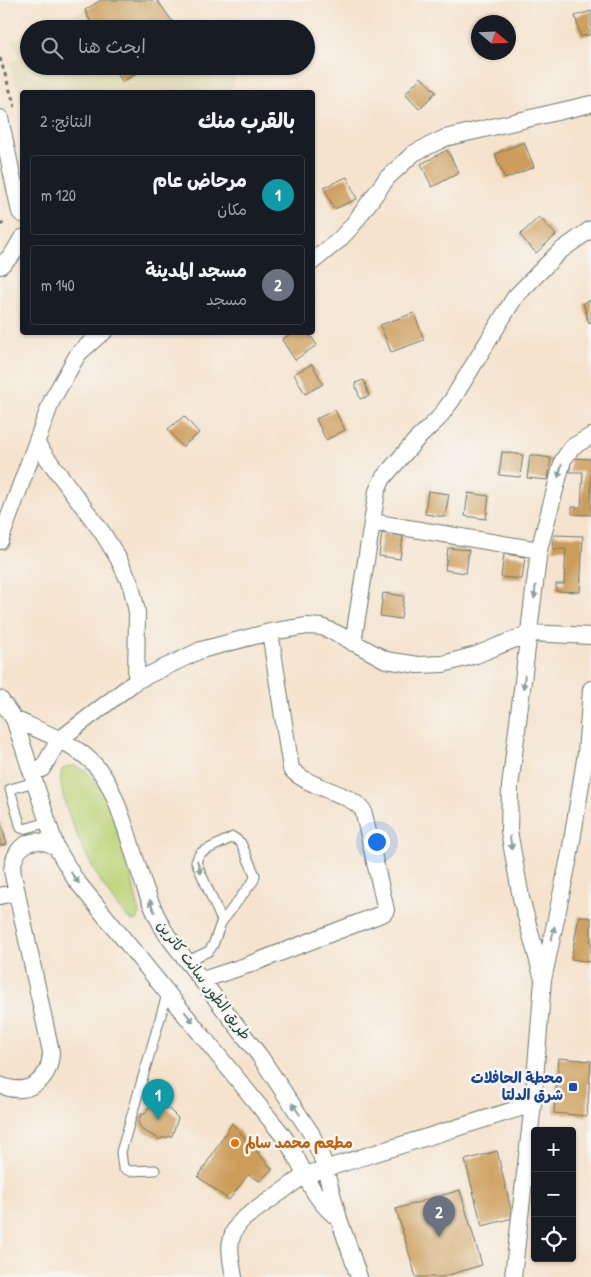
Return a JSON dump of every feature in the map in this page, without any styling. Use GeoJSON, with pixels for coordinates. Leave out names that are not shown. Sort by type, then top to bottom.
{"type":"FeatureCollection","features":[{"type":"Feature","properties":{"kind":"street"},"geometry":{"type":"LineString","coordinates":[[315,260],[339,240],[352,226],[387,178],[414,153],[445,138],[591,104]]}},
{"type":"Feature","properties":{"kind":"street"},"geometry":{"type":"LineString","coordinates":[[0,118],[20,212]]}},
{"type":"Feature","properties":{"kind":"street"},"geometry":{"type":"LineString","coordinates":[[353,643],[377,491],[383,478],[416,440],[438,419],[452,400],[515,297],[558,252],[591,229]]}},
{"type":"Feature","properties":{"kind":"street"},"geometry":{"type":"LineString","coordinates":[[0,266],[12,255],[20,241]]}},
{"type":"Feature","properties":{"kind":"street"},"geometry":{"type":"LineString","coordinates":[[0,541],[52,400],[78,354],[100,335]]}},
{"type":"Feature","properties":{"kind":"street"},"geometry":{"type":"LineString","coordinates":[[543,980],[521,898],[509,831],[510,787],[539,550],[563,460],[572,446],[591,436]]}},
{"type":"Feature","properties":{"kind":"street"},"geometry":{"type":"LineString","coordinates":[[36,443],[102,532],[118,558],[131,585],[137,612],[136,681]]}},
{"type":"Feature","properties":{"kind":"street"},"geometry":{"type":"LineString","coordinates":[[372,522],[539,550]]}},
{"type":"Feature","properties":{"kind":"street"},"geometry":{"type":"LineString","coordinates":[[38,775],[59,740],[136,681],[201,650],[270,632],[307,626],[322,627],[386,660],[418,665],[443,664],[476,655],[530,634],[591,636]]}},
{"type":"Feature","properties":{"kind":"street"},"geometry":{"type":"LineString","coordinates":[[202,980],[248,965],[376,917],[386,910],[363,810],[353,802],[298,776],[292,768],[270,632]]}},
{"type":"Feature","properties":{"kind":"street"},"geometry":{"type":"LineString","coordinates":[[513,1277],[532,1104],[543,980],[573,836],[586,753],[591,689]]}},
{"type":"Feature","properties":{"kind":"street","name":"طريق الطور, سانت كاترين"},"geometry":{"type":"LineString","coordinates":[[0,700],[14,718],[38,775],[48,822],[56,847],[75,879],[168,991],[286,1139],[316,1197],[339,1219]]}},
{"type":"Feature","properties":{"kind":"street","name":"طريق الطور, سانت كاترين"},"geometry":{"type":"LineString","coordinates":[[14,718],[81,752],[92,762],[109,785],[153,910],[167,935],[260,1055],[305,1121],[326,1169],[339,1219],[359,1277]]}},
{"type":"Feature","properties":{"kind":"street"},"geometry":{"type":"LineString","coordinates":[[38,775],[53,760],[66,754],[81,752]]}},
{"type":"Feature","properties":{"kind":"street"},"geometry":{"type":"LineString","coordinates":[[0,1085],[16,1089],[32,1086],[44,1076],[51,1062],[51,1052],[12,870],[13,860],[18,850],[26,844],[36,841],[47,842],[56,847]]}},
{"type":"Feature","properties":{"kind":"street"},"geometry":{"type":"LineString","coordinates":[[0,896],[17,892]]}},
{"type":"Feature","properties":{"kind":"street"},"geometry":{"type":"LineString","coordinates":[[234,1277],[229,1250],[238,1225],[243,1219],[305,1175],[532,1104]]}},
{"type":"Feature","properties":{"kind":"lane"},"geometry":{"type":"LineString","coordinates":[[38,775],[10,789],[21,828],[24,829],[48,822]]}},
{"type":"Feature","properties":{"kind":"lane"},"geometry":{"type":"LineString","coordinates":[[187,961],[209,951],[222,921],[255,878],[241,843],[233,838],[229,838],[202,852],[196,862],[222,921]]}},
{"type":"Feature","properties":{"kind":"lane"},"geometry":{"type":"LineString","coordinates":[[155,1170],[130,1170],[123,1168],[121,1152],[168,991]]}},
{"type":"Feature","properties":{"kind":"path"},"geometry":{"type":"LineString","coordinates":[[0,58],[17,114]]}},
{"type":"Feature","properties":{"kind":"shaded area"},"geometry":{"type":"Polygon","coordinates":[[[85,10],[90,20],[61,20],[85,10]]]}},
{"type":"Feature","properties":{"kind":"shaded area"},"geometry":{"type":"Polygon","coordinates":[[[20,37],[20,58],[12,40],[20,37]]]}},
{"type":"Feature","properties":{"kind":"shaded area"},"geometry":{"type":"Polygon","coordinates":[[[20,58],[20,75],[118,75],[122,82],[134,75],[235,75],[235,77],[232,90],[20,90],[20,97],[9,63],[20,58]]]}},
{"type":"Feature","properties":{"kind":"green space"},"geometry":{"type":"Polygon","coordinates":[[[69,766],[84,770],[97,783],[108,803],[118,826],[125,851],[139,911],[138,919],[133,921],[122,912],[110,896],[73,826],[65,803],[61,783],[62,770],[69,766]]]}},
{"type":"Feature","properties":{"kind":"building"},"geometry":{"type":"Polygon","coordinates":[[[101,0],[157,0],[171,20],[90,20],[85,10],[101,0]]]}},
{"type":"Feature","properties":{"kind":"building"},"geometry":{"type":"Polygon","coordinates":[[[591,11],[591,34],[581,37],[575,16],[591,11]]]}},
{"type":"Feature","properties":{"kind":"building"},"geometry":{"type":"Polygon","coordinates":[[[118,75],[134,75],[122,82],[118,75]]]}},
{"type":"Feature","properties":{"kind":"building"},"geometry":{"type":"Polygon","coordinates":[[[421,77],[436,92],[419,109],[405,94],[421,77]]]}},
{"type":"Feature","properties":{"kind":"building"},"geometry":{"type":"Polygon","coordinates":[[[524,142],[534,167],[505,179],[495,154],[524,142]]]}},
{"type":"Feature","properties":{"kind":"building"},"geometry":{"type":"Polygon","coordinates":[[[447,150],[459,173],[432,187],[421,164],[447,150]]]}},
{"type":"Feature","properties":{"kind":"building"},"geometry":{"type":"Polygon","coordinates":[[[347,177],[357,199],[334,209],[324,187],[347,177]]]}},
{"type":"Feature","properties":{"kind":"building"},"geometry":{"type":"Polygon","coordinates":[[[539,217],[556,235],[536,253],[520,235],[539,217]]]}},
{"type":"Feature","properties":{"kind":"building"},"geometry":{"type":"Polygon","coordinates":[[[591,300],[591,322],[589,323],[583,303],[591,300]]]}},
{"type":"Feature","properties":{"kind":"building"},"geometry":{"type":"Polygon","coordinates":[[[414,313],[424,340],[391,352],[380,325],[414,313]]]}},
{"type":"Feature","properties":{"kind":"building"},"geometry":{"type":"Polygon","coordinates":[[[289,335],[310,335],[317,345],[295,360],[282,340],[289,335]]]}},
{"type":"Feature","properties":{"kind":"building"},"geometry":{"type":"Polygon","coordinates":[[[312,364],[323,384],[305,394],[294,374],[312,364]]]}},
{"type":"Feature","properties":{"kind":"building"},"geometry":{"type":"Polygon","coordinates":[[[364,380],[369,396],[360,399],[355,383],[364,380]]]}},
{"type":"Feature","properties":{"kind":"building"},"geometry":{"type":"Polygon","coordinates":[[[335,410],[345,430],[326,440],[316,419],[335,410]]]}},
{"type":"Feature","properties":{"kind":"building"},"geometry":{"type":"Polygon","coordinates":[[[184,416],[199,433],[182,447],[168,429],[184,416]]]}},
{"type":"Feature","properties":{"kind":"building"},"geometry":{"type":"Polygon","coordinates":[[[502,452],[523,455],[520,477],[499,475],[502,452]]]}},
{"type":"Feature","properties":{"kind":"building"},"geometry":{"type":"Polygon","coordinates":[[[530,455],[551,458],[548,480],[527,478],[530,455]]]}},
{"type":"Feature","properties":{"kind":"building"},"geometry":{"type":"Polygon","coordinates":[[[570,458],[591,459],[591,515],[572,514],[572,507],[581,507],[583,472],[570,472],[570,458]]]}},
{"type":"Feature","properties":{"kind":"building"},"geometry":{"type":"Polygon","coordinates":[[[428,491],[449,494],[445,517],[425,514],[428,491]]]}},
{"type":"Feature","properties":{"kind":"building"},"geometry":{"type":"Polygon","coordinates":[[[468,493],[489,496],[486,519],[465,516],[468,493]]]}},
{"type":"Feature","properties":{"kind":"building"},"geometry":{"type":"Polygon","coordinates":[[[382,533],[403,536],[400,559],[379,556],[382,533]]]}},
{"type":"Feature","properties":{"kind":"building"},"geometry":{"type":"Polygon","coordinates":[[[554,535],[583,536],[580,592],[556,591],[556,584],[564,584],[566,549],[553,549],[554,535]]]}},
{"type":"Feature","properties":{"kind":"building"},"geometry":{"type":"Polygon","coordinates":[[[448,548],[469,550],[466,573],[445,570],[448,548]]]}},
{"type":"Feature","properties":{"kind":"building"},"geometry":{"type":"Polygon","coordinates":[[[504,554],[525,557],[522,579],[501,577],[504,554]]]}},
{"type":"Feature","properties":{"kind":"building"},"geometry":{"type":"Polygon","coordinates":[[[383,593],[404,596],[401,619],[380,616],[383,593]]]}},
{"type":"Feature","properties":{"kind":"building"},"geometry":{"type":"Polygon","coordinates":[[[0,821],[7,844],[0,846],[0,821]]]}},
{"type":"Feature","properties":{"kind":"building"},"geometry":{"type":"Polygon","coordinates":[[[579,916],[591,918],[591,962],[571,959],[579,916]]]}},
{"type":"Feature","properties":{"kind":"building"},"geometry":{"type":"Polygon","coordinates":[[[559,1058],[591,1061],[587,1116],[554,1113],[559,1058]]]}},
{"type":"Feature","properties":{"kind":"building"},"geometry":{"type":"Polygon","coordinates":[[[155,1105],[169,1109],[178,1118],[172,1136],[159,1139],[142,1130],[138,1122],[141,1114],[145,1114],[148,1108],[155,1105]]]}},
{"type":"Feature","properties":{"kind":"building","name":"مطعم محمد سالم"},"geometry":{"type":"Polygon","coordinates":[[[232,1123],[272,1169],[260,1181],[248,1175],[229,1200],[198,1177],[232,1123]]]}},
{"type":"Feature","properties":{"kind":"building"},"geometry":{"type":"Polygon","coordinates":[[[497,1151],[513,1218],[482,1226],[465,1160],[497,1151]]]}},
{"type":"Feature","properties":{"kind":"building"},"geometry":{"type":"Polygon","coordinates":[[[460,1190],[482,1265],[442,1277],[416,1277],[396,1209],[460,1190]]]}},
{"type":"Feature","properties":{"kind":"place","name":"محطة الحافلات شرق الدلتا"},"geometry":{"type":"Point","coordinates":[573,1087]}},
{"type":"Feature","properties":{"kind":"place","name":"مرحاض عام"},"geometry":{"type":"Point","coordinates":[158,1120]}},
{"type":"Feature","properties":{"kind":"place","name":"مطعم محمد سالم"},"geometry":{"type":"Point","coordinates":[235,1143]}},
{"type":"Feature","properties":{"kind":"place","name":"مسجد المدينة"},"geometry":{"type":"Point","coordinates":[439,1237]}}]}
